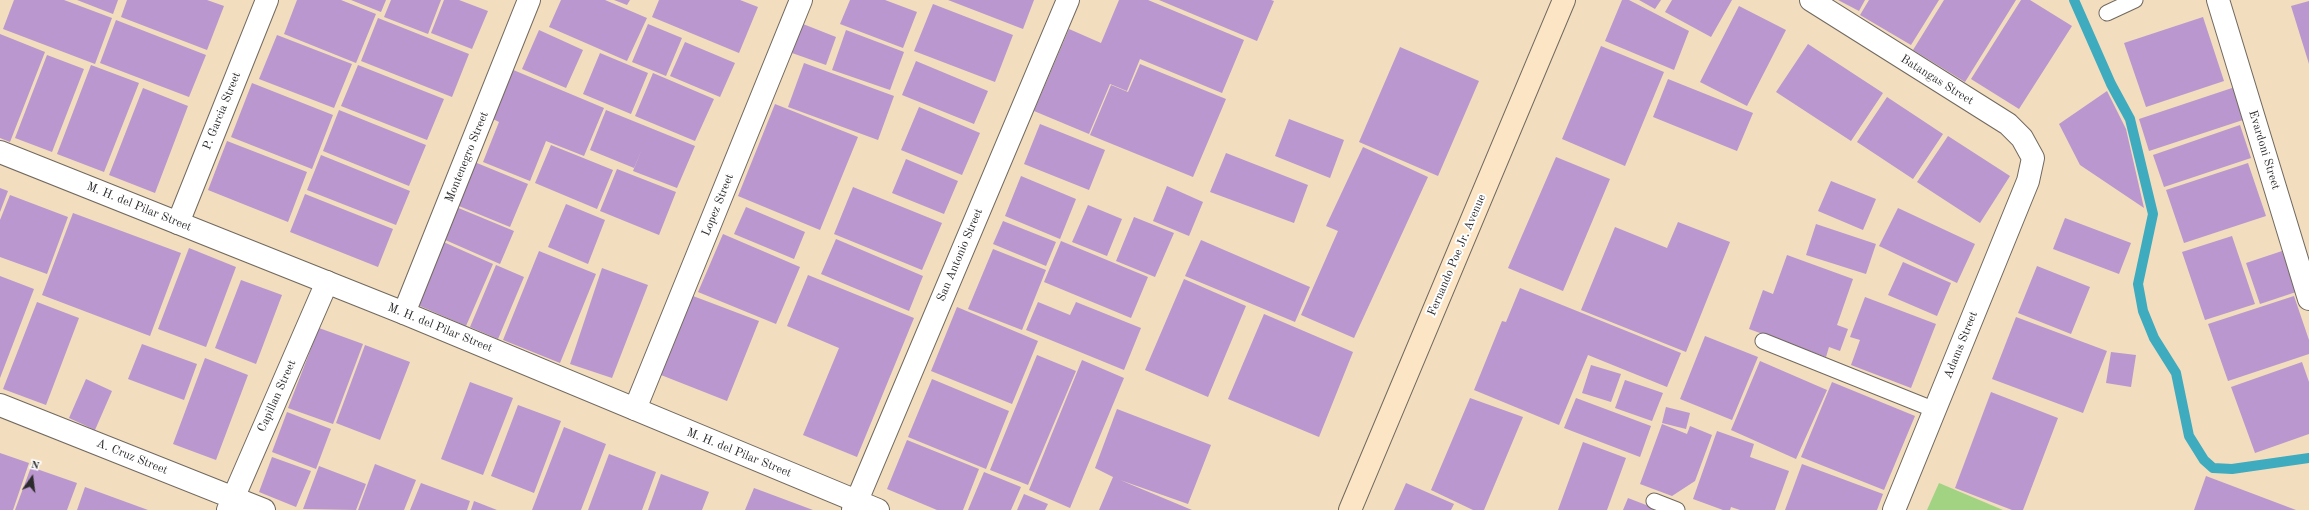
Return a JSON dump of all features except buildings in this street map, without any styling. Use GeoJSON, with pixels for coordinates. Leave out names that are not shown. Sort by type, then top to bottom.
{"type":"FeatureCollection","features":[{"type":"Feature","properties":{"kind":"main road","name":"Fernando Poe Jr. Avenue"},"geometry":{"type":"LineString","coordinates":[[1350,510],[1564,0]]}},
{"type":"Feature","properties":{"kind":"street","name":"P. Garcia Street"},"geometry":{"type":"LineString","coordinates":[[178,223],[267,0]]}},
{"type":"Feature","properties":{"kind":"street","name":"Montenegro Street"},"geometry":{"type":"LineString","coordinates":[[404,313],[529,0]]}},
{"type":"Feature","properties":{"kind":"street","name":"Lopez Street"},"geometry":{"type":"LineString","coordinates":[[635,409],[801,0]]}},
{"type":"Feature","properties":{"kind":"street","name":"San Antonio Street"},"geometry":{"type":"LineString","coordinates":[[855,506],[1068,0]]}},
{"type":"Feature","properties":{"kind":"street","name":"Batangas Street"},"geometry":{"type":"LineString","coordinates":[[1811,0],[2008,124],[2022,138],[2033,158],[2028,181]]}},
{"type":"Feature","properties":{"kind":"street","name":"Evardoni Street"},"geometry":{"type":"LineString","coordinates":[[2218,0],[2309,299]]}},
{"type":"Feature","properties":{"kind":"street","name":"M. H. del Pilar Street"},"geometry":{"type":"LineString","coordinates":[[0,152],[404,313],[635,409],[855,506],[878,510]]}},
{"type":"Feature","properties":{"kind":"street","name":"Adams Street"},"geometry":{"type":"LineString","coordinates":[[1894,510],[2028,181]]}},
{"type":"Feature","properties":{"kind":"street","name":"Capillan Street"},"geometry":{"type":"LineString","coordinates":[[230,504],[326,282]]}},
{"type":"Feature","properties":{"kind":"street","name":"A. Cruz Street"},"geometry":{"type":"LineString","coordinates":[[0,405],[230,504],[264,510]]}},
{"type":"Feature","properties":{"kind":"lane"},"geometry":{"type":"LineString","coordinates":[[2107,12],[2135,0]]}},
{"type":"Feature","properties":{"kind":"lane"},"geometry":{"type":"LineString","coordinates":[[1763,341],[1935,410]]}},
{"type":"Feature","properties":{"kind":"lane"},"geometry":{"type":"LineString","coordinates":[[1654,501],[1677,510]]}},
{"type":"Feature","properties":{"kind":"green space"},"geometry":{"type":"Polygon","coordinates":[[[1939,483],[2003,510],[1927,510],[1939,483]]]}},
{"type":"Feature","properties":{"kind":"waterway"},"geometry":{"type":"LineString","coordinates":[[2074,0],[2111,84],[2130,119],[2153,214],[2138,284],[2143,311],[2154,338],[2176,373],[2189,436],[2204,460],[2213,468],[2232,469],[2309,458]]}}]}
